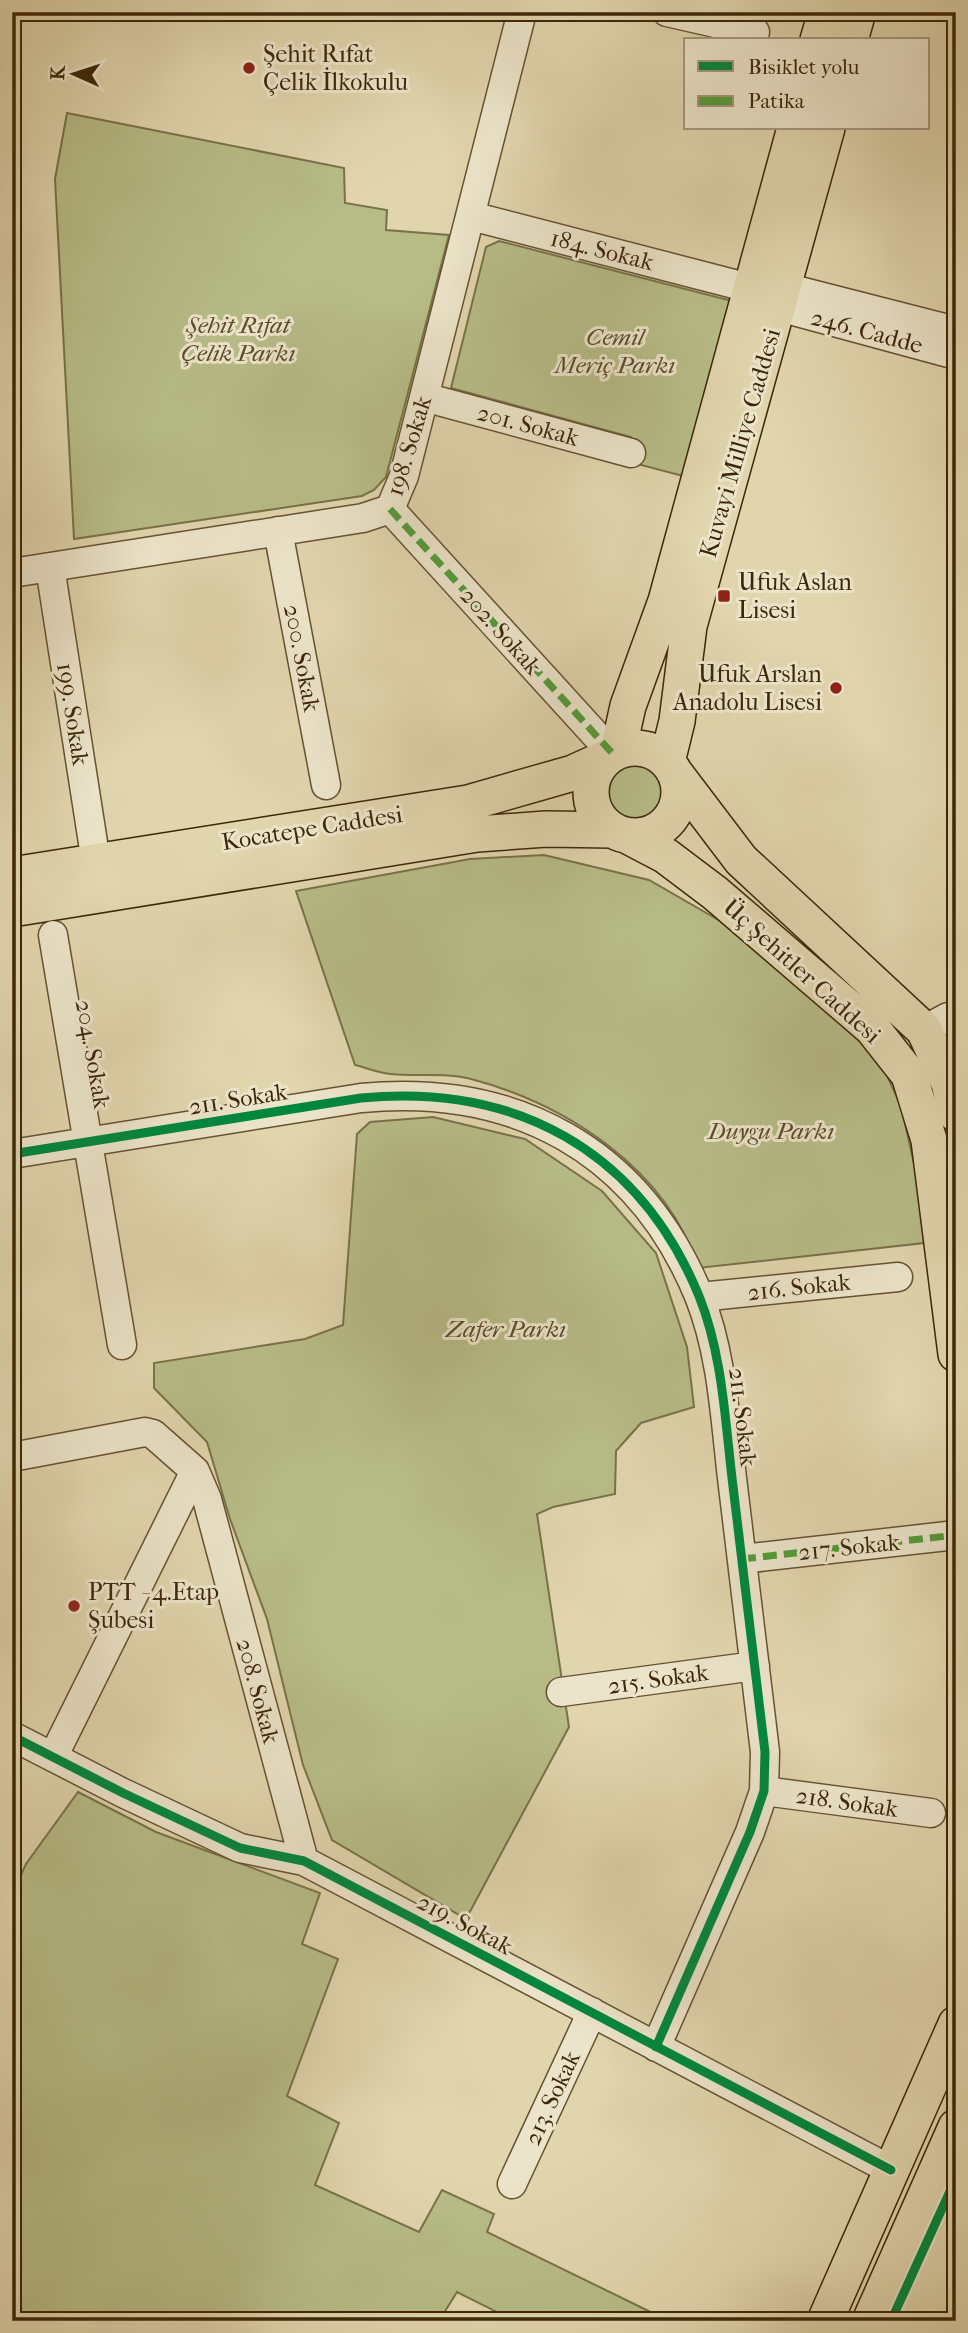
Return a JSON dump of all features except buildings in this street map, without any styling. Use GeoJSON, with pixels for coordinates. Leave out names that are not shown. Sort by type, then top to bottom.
{"type":"FeatureCollection","features":[{"type":"Feature","properties":{"kind":"main road"},"geometry":{"type":"LineString","coordinates":[[819,38],[826,12]]}},
{"type":"Feature","properties":{"kind":"main road"},"geometry":{"type":"LineString","coordinates":[[851,38],[858,12]]}},
{"type":"Feature","properties":{"kind":"main road","name":"Kuvayi Milliye Caddesi"},"geometry":{"type":"LineString","coordinates":[[671,767],[689,626],[795,130]]}},
{"type":"Feature","properties":{"kind":"main road","name":"Kuvayi Milliye Caddesi"},"geometry":{"type":"LineString","coordinates":[[612,754],[666,601],[760,291],[826,130]]}},
{"type":"Feature","properties":{"kind":"main road"},"geometry":{"type":"LineString","coordinates":[[644,748],[671,767],[678,800],[673,813],[653,832],[620,833],[602,821],[591,796],[592,782],[612,754],[644,748]]}},
{"type":"Feature","properties":{"kind":"main road","name":"Kocatepe Caddesi"},"geometry":{"type":"LineString","coordinates":[[12,875],[468,803],[541,783],[612,754]]}},
{"type":"Feature","properties":{"kind":"main road","name":"Üç Şehitler Caddesi"},"geometry":{"type":"LineString","coordinates":[[671,767],[741,860],[946,1018],[949,1083],[956,1114]]}},
{"type":"Feature","properties":{"kind":"main road","name":"Kocatepe Caddesi"},"geometry":{"type":"LineString","coordinates":[[12,909],[477,834],[546,829],[620,833]]}},
{"type":"Feature","properties":{"kind":"main road","name":"Üç Şehitler Caddesi"},"geometry":{"type":"LineString","coordinates":[[620,833],[666,856],[715,893],[872,1028],[909,1075],[929,1140],[956,1354]]}},
{"type":"Feature","properties":{"kind":"main road"},"geometry":{"type":"LineString","coordinates":[[825,2321],[956,2024]]}},
{"type":"Feature","properties":{"kind":"main road"},"geometry":{"type":"LineString","coordinates":[[870,2321],[956,2127]]}},
{"type":"Feature","properties":{"kind":"street","name":"198. Sokak"},"geometry":{"type":"LineString","coordinates":[[12,573],[363,518],[390,509],[404,476],[522,12]]}},
{"type":"Feature","properties":{"kind":"street"},"geometry":{"type":"LineString","coordinates":[[667,12],[755,32]]}},
{"type":"Feature","properties":{"kind":"street","name":"184. Sokak"},"geometry":{"type":"LineString","coordinates":[[471,216],[760,291]]}},
{"type":"Feature","properties":{"kind":"street","name":"246. Cadde"},"geometry":{"type":"LineString","coordinates":[[760,291],[956,331]]}},
{"type":"Feature","properties":{"kind":"street","name":"246. Cadde"},"geometry":{"type":"LineString","coordinates":[[760,291],[956,355]]}},
{"type":"Feature","properties":{"kind":"street","name":"201. Sokak"},"geometry":{"type":"LineString","coordinates":[[424,397],[631,453]]}},
{"type":"Feature","properties":{"kind":"street","name":"202. Sokak"},"geometry":{"type":"LineString","coordinates":[[390,509],[612,754]]}},
{"type":"Feature","properties":{"kind":"street","name":"200. Sokak"},"geometry":{"type":"LineString","coordinates":[[278,531],[326,785]]}},
{"type":"Feature","properties":{"kind":"street","name":"199. Sokak"},"geometry":{"type":"LineString","coordinates":[[50,567],[96,862]]}},
{"type":"Feature","properties":{"kind":"street","name":"204. Sokak"},"geometry":{"type":"LineString","coordinates":[[53,935],[122,1345]]}},
{"type":"Feature","properties":{"kind":"street","name":"211. Sokak"},"geometry":{"type":"LineString","coordinates":[[12,1154],[361,1098],[400,1094],[454,1097],[513,1114],[572,1138],[615,1172],[655,1215],[700,1297],[719,1367],[765,1752],[764,1791],[750,1832],[656,2047]]}},
{"type":"Feature","properties":{"kind":"street","name":"216. Sokak"},"geometry":{"type":"LineString","coordinates":[[700,1297],[898,1277]]}},
{"type":"Feature","properties":{"kind":"street","name":"208. Sokak"},"geometry":{"type":"LineString","coordinates":[[12,1457],[145,1432],[153,1434],[195,1471],[207,1499],[304,1861]]}},
{"type":"Feature","properties":{"kind":"street"},"geometry":{"type":"LineString","coordinates":[[53,1757],[195,1471]]}},
{"type":"Feature","properties":{"kind":"street","name":"217. Sokak"},"geometry":{"type":"LineString","coordinates":[[742,1559],[956,1535]]}},
{"type":"Feature","properties":{"kind":"street","name":"215. Sokak"},"geometry":{"type":"LineString","coordinates":[[561,1692],[755,1666]]}},
{"type":"Feature","properties":{"kind":"street","name":"219. Sokak"},"geometry":{"type":"LineString","coordinates":[[12,1736],[240,1848],[304,1861],[891,2170]]}},
{"type":"Feature","properties":{"kind":"street","name":"218. Sokak"},"geometry":{"type":"LineString","coordinates":[[764,1791],[931,1813]]}},
{"type":"Feature","properties":{"kind":"street","name":"213. Sokak"},"geometry":{"type":"LineString","coordinates":[[512,2184],[592,2012]]}},
{"type":"Feature","properties":{"kind":"green space","name":"Şehit Rıfat Çelik Parkı"},"geometry":{"type":"Polygon","coordinates":[[[67,113],[344,168],[345,203],[387,210],[386,230],[449,235],[386,477],[374,490],[362,496],[74,539],[55,179],[67,113]]]}},
{"type":"Feature","properties":{"kind":"green space","name":"Cemil Meriç Parkı"},"geometry":{"type":"Polygon","coordinates":[[[499,241],[733,303],[687,477],[641,465],[631,437],[451,388],[486,247],[499,241]]]}},
{"type":"Feature","properties":{"kind":"green space"},"geometry":{"type":"Polygon","coordinates":[[[627,761],[639,761],[654,769],[662,784],[662,796],[654,811],[639,819],[627,819],[612,811],[604,796],[604,784],[612,769],[627,761]]]}},
{"type":"Feature","properties":{"kind":"green space","name":"Duygu Parkı"},"geometry":{"type":"Polygon","coordinates":[[[544,855],[649,880],[722,922],[878,1056],[901,1106],[917,1177],[924,1243],[698,1268],[684,1233],[663,1201],[638,1172],[609,1146],[577,1124],[507,1090],[471,1079],[391,1074],[355,1065],[296,891],[470,859],[544,855]]]}},
{"type":"Feature","properties":{"kind":"green space","name":"Zafer Parkı"},"geometry":{"type":"Polygon","coordinates":[[[433,1117],[525,1139],[602,1191],[656,1253],[687,1347],[694,1407],[641,1423],[616,1451],[615,1494],[553,1507],[537,1514],[569,1727],[466,1919],[332,1840],[303,1765],[267,1619],[230,1519],[207,1442],[154,1388],[154,1363],[305,1339],[343,1325],[357,1134],[370,1122],[433,1117]]]}},
{"type":"Feature","properties":{"kind":"green space"},"geometry":{"type":"Polygon","coordinates":[[[78,1792],[156,1832],[320,1893],[302,1944],[338,1959],[287,2096],[339,2123],[315,2185],[419,2232],[442,2190],[494,2214],[487,2232],[669,2321],[515,2321],[457,2292],[439,2321],[12,2321],[12,1894],[26,1864],[78,1792]]]}},
{"type":"Feature","properties":{"kind":"marked path"},"geometry":{"type":"LineString","coordinates":[[390,509],[613,754]]}},
{"type":"Feature","properties":{"kind":"marked path"},"geometry":{"type":"LineString","coordinates":[[742,1559],[956,1535]]}},
{"type":"Feature","properties":{"kind":"cycle path"},"geometry":{"type":"LineString","coordinates":[[12,1154],[361,1098],[417,1096],[470,1102],[520,1116],[565,1137],[606,1165],[643,1201],[674,1245],[699,1296],[713,1340],[725,1409],[765,1752],[764,1791],[750,1832],[656,2047]]}},
{"type":"Feature","properties":{"kind":"cycle path"},"geometry":{"type":"LineString","coordinates":[[12,1736],[123,1793],[240,1848],[304,1861],[891,2170]]}},
{"type":"Feature","properties":{"kind":"cycle path"},"geometry":{"type":"LineString","coordinates":[[891,2321],[956,2178]]}},
{"type":"Feature","properties":{"kind":"place","name":"Şehit Rıfat Çelik İlkokulu"},"geometry":{"type":"Point","coordinates":[249,68]}},
{"type":"Feature","properties":{"kind":"place","name":"Ufuk Aslan Lisesi"},"geometry":{"type":"Point","coordinates":[724,596]}},
{"type":"Feature","properties":{"kind":"place","name":"Ufuk Arslan Anadolu Lisesi"},"geometry":{"type":"Point","coordinates":[836,688]}},
{"type":"Feature","properties":{"kind":"place","name":"PTT - 4.Etap Şubesi"},"geometry":{"type":"Point","coordinates":[74,1606]}}]}
